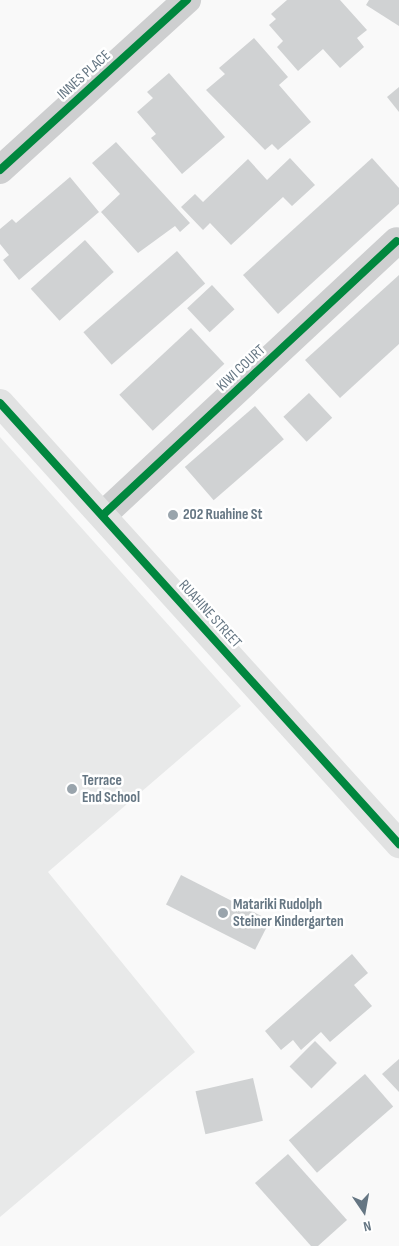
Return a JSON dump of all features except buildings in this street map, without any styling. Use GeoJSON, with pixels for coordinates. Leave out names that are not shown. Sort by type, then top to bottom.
{"type":"FeatureCollection","features":[{"type":"Feature","properties":{"kind":"main road","name":"RUAHINE STREET"},"geometry":{"type":"LineString","coordinates":[[0,403],[104,514],[397,838]]}},
{"type":"Feature","properties":{"kind":"street","name":"INNES PLACE"},"geometry":{"type":"LineString","coordinates":[[0,170],[187,0]]}},
{"type":"Feature","properties":{"kind":"street","name":"KIWI COURT"},"geometry":{"type":"LineString","coordinates":[[104,514],[397,241]]}},
{"type":"Feature","properties":{"kind":"shaded area","name":"Terrace End School"},"geometry":{"type":"Polygon","coordinates":[[[0,437],[241,706],[48,872],[195,1052],[0,1217],[0,437]]]}},
{"type":"Feature","properties":{"kind":"cycle path"},"geometry":{"type":"LineString","coordinates":[[0,170],[187,0]]}},
{"type":"Feature","properties":{"kind":"cycle path"},"geometry":{"type":"LineString","coordinates":[[104,514],[397,241]]}},
{"type":"Feature","properties":{"kind":"cycle path"},"geometry":{"type":"LineString","coordinates":[[0,403],[399,844]]}},
{"type":"Feature","properties":{"kind":"place","name":"202 Ruahine St"},"geometry":{"type":"Point","coordinates":[173,515]}},
{"type":"Feature","properties":{"kind":"place","name":"Terrace End School"},"geometry":{"type":"Point","coordinates":[72,789]}},
{"type":"Feature","properties":{"kind":"place","name":"Matariki Rudolph Steiner Kindergarten"},"geometry":{"type":"Point","coordinates":[223,913]}}]}
